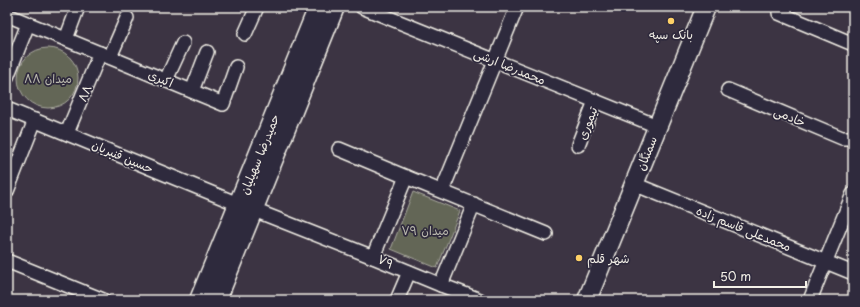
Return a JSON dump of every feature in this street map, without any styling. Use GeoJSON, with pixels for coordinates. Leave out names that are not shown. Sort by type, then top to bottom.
{"type":"FeatureCollection","features":[{"type":"Feature","properties":{"kind":"main road","name":"حمیدرضا سهیلیان"},"geometry":{"type":"LineString","coordinates":[[216,300],[246,207],[318,7]]}},
{"type":"Feature","properties":{"kind":"main road","name":"حمیدرضا سهیلیان"},"geometry":{"type":"LineString","coordinates":[[200,300],[246,207],[335,7]]}},
{"type":"Feature","properties":{"kind":"main road","name":"سمنگان"},"geometry":{"type":"LineString","coordinates":[[587,300],[706,7]]}},
{"type":"Feature","properties":{"kind":"street"},"geometry":{"type":"LineString","coordinates":[[66,39],[78,7]]}},
{"type":"Feature","properties":{"kind":"street"},"geometry":{"type":"LineString","coordinates":[[245,34],[257,7]]}},
{"type":"Feature","properties":{"kind":"street","name":"محمدرضا ارشی"},"geometry":{"type":"LineString","coordinates":[[362,7],[657,126]]}},
{"type":"Feature","properties":{"kind":"street"},"geometry":{"type":"LineString","coordinates":[[442,191],[517,7]]}},
{"type":"Feature","properties":{"kind":"street"},"geometry":{"type":"LineString","coordinates":[[779,13],[853,44]]}},
{"type":"Feature","properties":{"kind":"street","name":"اکبری"},"geometry":{"type":"LineString","coordinates":[[7,15],[223,104],[236,67]]}},
{"type":"Feature","properties":{"kind":"street","name":"۸۸"},"geometry":{"type":"LineString","coordinates":[[67,133],[105,55],[127,18]]}},
{"type":"Feature","properties":{"kind":"street"},"geometry":{"type":"LineString","coordinates":[[7,77],[28,24]]}},
{"type":"Feature","properties":{"kind":"street"},"geometry":{"type":"LineString","coordinates":[[166,80],[183,43]]}},
{"type":"Feature","properties":{"kind":"street"},"geometry":{"type":"LineString","coordinates":[[192,91],[207,52]]}},
{"type":"Feature","properties":{"kind":"street","name":"خادمی"},"geometry":{"type":"LineString","coordinates":[[728,90],[842,138],[853,138]]}},
{"type":"Feature","properties":{"kind":"street","name":"تیموری"},"geometry":{"type":"LineString","coordinates":[[578,145],[595,101]]}},
{"type":"Feature","properties":{"kind":"street","name":"حسین قنبریان"},"geometry":{"type":"LineString","coordinates":[[7,109],[246,207],[373,257]]}},
{"type":"Feature","properties":{"kind":"street"},"geometry":{"type":"LineString","coordinates":[[7,191],[35,120]]}},
{"type":"Feature","properties":{"kind":"street"},"geometry":{"type":"LineString","coordinates":[[339,149],[546,234]]}},
{"type":"Feature","properties":{"kind":"street","name":"۷۹"},"geometry":{"type":"LineString","coordinates":[[406,177],[373,257],[441,285]]}},
{"type":"Feature","properties":{"kind":"street","name":"محمدعلی قاسم زاده"},"geometry":{"type":"LineString","coordinates":[[634,184],[853,273]]}},
{"type":"Feature","properties":{"kind":"street"},"geometry":{"type":"LineString","coordinates":[[810,300],[853,194]]}},
{"type":"Feature","properties":{"kind":"street"},"geometry":{"type":"LineString","coordinates":[[474,204],[441,285],[480,300]]}},
{"type":"Feature","properties":{"kind":"street"},"geometry":{"type":"LineString","coordinates":[[9,267],[103,300]]}},
{"type":"Feature","properties":{"kind":"street"},"geometry":{"type":"LineString","coordinates":[[397,300],[409,272]]}},
{"type":"Feature","properties":{"kind":"green space","name":"میدان ۸۸"},"geometry":{"type":"Polygon","coordinates":[[[48,48],[64,53],[69,57],[73,62],[78,78],[73,94],[69,99],[64,103],[48,108],[32,103],[27,99],[23,94],[18,78],[23,62],[27,57],[32,53],[48,48]]]}},
{"type":"Feature","properties":{"kind":"green space","name":"میدان ۷۹"},"geometry":{"type":"Polygon","coordinates":[[[413,192],[460,211],[437,268],[391,249],[413,192]]]}},
{"type":"Feature","properties":{"kind":"place","name":"بانک سپه"},"geometry":{"type":"Point","coordinates":[671,21]}},
{"type":"Feature","properties":{"kind":"place","name":"شهر قلم"},"geometry":{"type":"Point","coordinates":[579,258]}}]}
